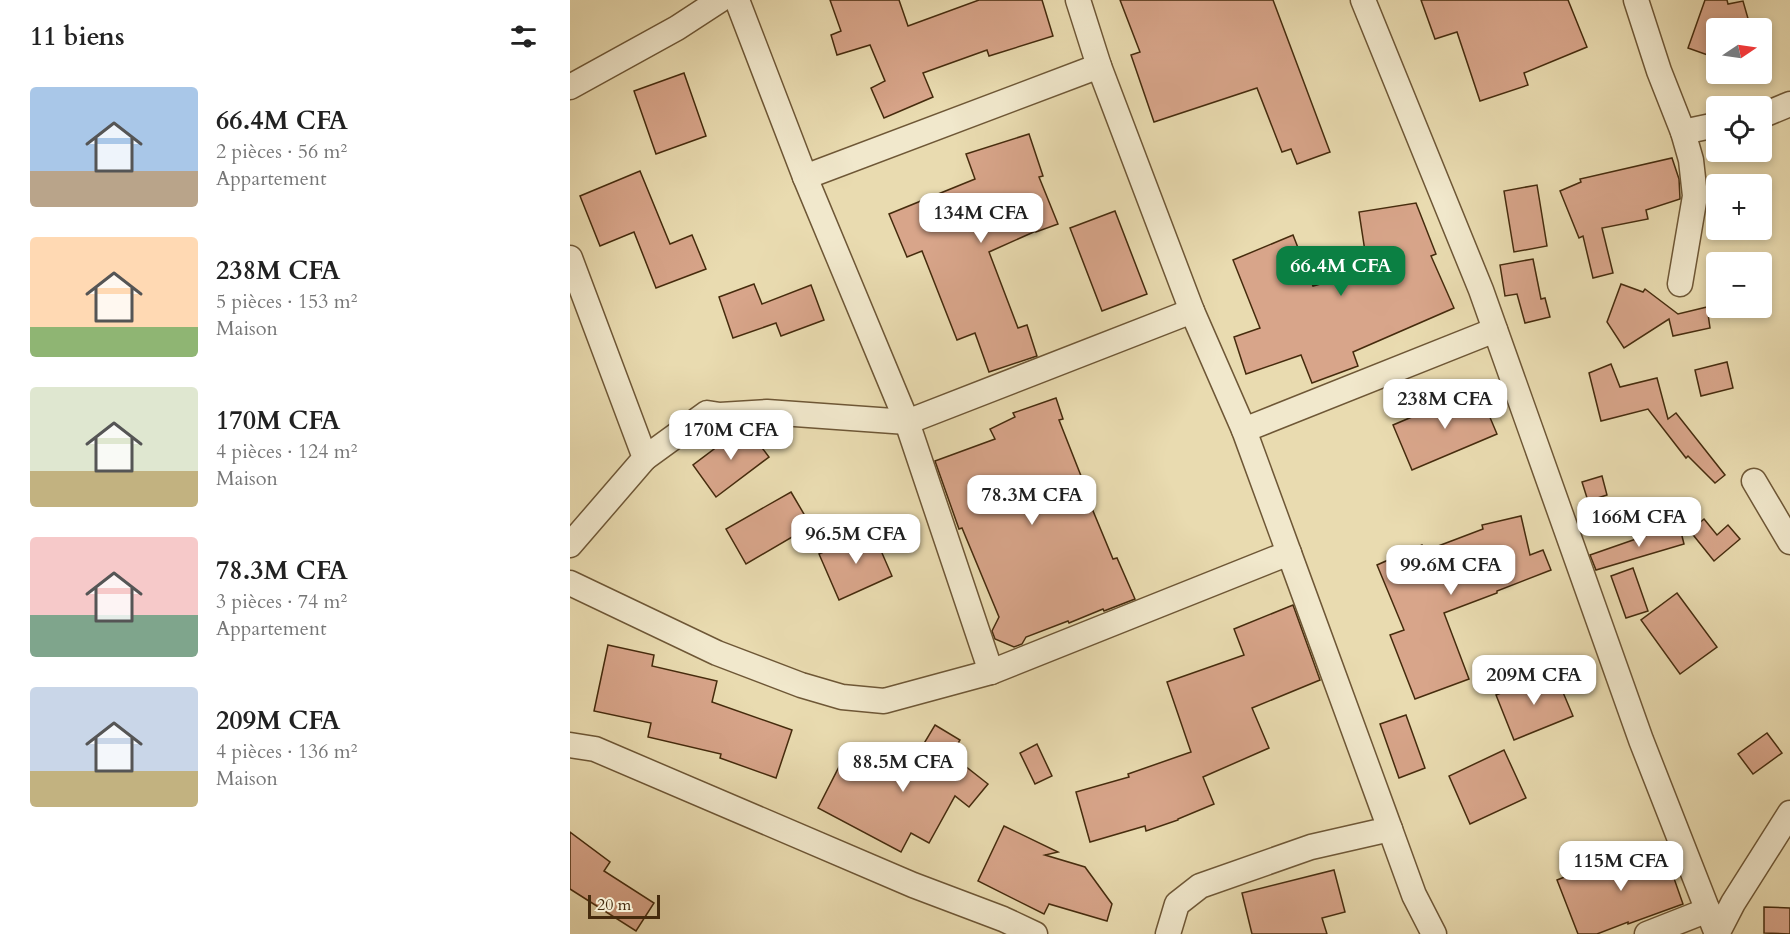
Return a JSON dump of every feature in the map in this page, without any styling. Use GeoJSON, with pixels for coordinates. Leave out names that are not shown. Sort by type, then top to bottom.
{"type":"FeatureCollection","features":[{"type":"Feature","properties":{"kind":"street"},"geometry":{"type":"LineString","coordinates":[[570,87],[677,28],[720,0]]}},
{"type":"Feature","properties":{"kind":"street"},"geometry":{"type":"LineString","coordinates":[[737,0],[805,177],[907,422],[991,672]]}},
{"type":"Feature","properties":{"kind":"street"},"geometry":{"type":"LineString","coordinates":[[1078,0],[1099,66],[1192,311],[1244,430],[1414,895],[1434,934]]}},
{"type":"Feature","properties":{"kind":"street"},"geometry":{"type":"LineString","coordinates":[[1362,0],[1481,290],[1641,740],[1717,934]]}},
{"type":"Feature","properties":{"kind":"street"},"geometry":{"type":"LineString","coordinates":[[1636,0],[1691,160],[1695,196],[1680,284]]}},
{"type":"Feature","properties":{"kind":"street"},"geometry":{"type":"LineString","coordinates":[[805,177],[1099,66]]}},
{"type":"Feature","properties":{"kind":"street"},"geometry":{"type":"LineString","coordinates":[[1772,111],[1790,104]]}},
{"type":"Feature","properties":{"kind":"street"},"geometry":{"type":"LineString","coordinates":[[1683,132],[1706,127]]}},
{"type":"Feature","properties":{"kind":"street"},"geometry":{"type":"LineString","coordinates":[[570,258],[645,458]]}},
{"type":"Feature","properties":{"kind":"street"},"geometry":{"type":"LineString","coordinates":[[570,545],[645,458],[707,413],[720,415],[767,412],[907,422],[1192,311]]}},
{"type":"Feature","properties":{"kind":"street"},"geometry":{"type":"LineString","coordinates":[[1244,430],[1495,330]]}},
{"type":"Feature","properties":{"kind":"street"},"geometry":{"type":"LineString","coordinates":[[1754,480],[1790,542]]}},
{"type":"Feature","properties":{"kind":"street"},"geometry":{"type":"LineString","coordinates":[[570,583],[717,653],[801,685],[842,697],[884,701],[991,672],[1289,553]]}},
{"type":"Feature","properties":{"kind":"street"},"geometry":{"type":"LineString","coordinates":[[570,745],[595,749],[913,885],[998,927],[1035,934]]}},
{"type":"Feature","properties":{"kind":"street"},"geometry":{"type":"LineString","coordinates":[[1717,934],[1733,903],[1790,813]]}},
{"type":"Feature","properties":{"kind":"street"},"geometry":{"type":"LineString","coordinates":[[1168,934],[1177,904],[1200,886],[1311,847],[1390,828]]}},
{"type":"Feature","properties":{"kind":"street"},"geometry":{"type":"LineString","coordinates":[[1647,934],[1708,910]]}},
{"type":"Feature","properties":{"kind":"building"},"geometry":{"type":"Polygon","coordinates":[[[830,0],[899,0],[908,26],[979,0],[1042,0],[1053,36],[989,56],[987,50],[923,73],[933,97],[884,118],[871,88],[885,81],[870,45],[837,55],[831,35],[841,31],[830,0]]]}},
{"type":"Feature","properties":{"kind":"building"},"geometry":{"type":"Polygon","coordinates":[[[1120,0],[1273,0],[1330,152],[1297,164],[1291,149],[1282,152],[1257,88],[1154,122],[1131,55],[1140,52],[1120,0]]]}},
{"type":"Feature","properties":{"kind":"building"},"geometry":{"type":"Polygon","coordinates":[[[1421,0],[1568,0],[1587,47],[1524,73],[1528,85],[1480,101],[1457,32],[1435,39],[1421,0]]]}},
{"type":"Feature","properties":{"kind":"building"},"geometry":{"type":"Polygon","coordinates":[[[1705,0],[1727,0],[1728,4],[1743,1],[1748,18],[1706,18],[1706,54],[1688,48],[1705,0]]]}},
{"type":"Feature","properties":{"kind":"building"},"geometry":{"type":"Polygon","coordinates":[[[684,73],[706,136],[656,154],[634,91],[684,73]]]}},
{"type":"Feature","properties":{"kind":"building"},"geometry":{"type":"Polygon","coordinates":[[[1029,134],[1043,176],[1039,177],[1058,224],[989,252],[1018,328],[1027,325],[1037,356],[989,372],[975,333],[957,340],[922,251],[907,257],[889,214],[975,179],[966,154],[1029,134]]]}},
{"type":"Feature","properties":{"kind":"building"},"geometry":{"type":"Polygon","coordinates":[[[1672,158],[1679,179],[1680,199],[1646,210],[1648,219],[1602,228],[1613,273],[1593,278],[1583,236],[1579,238],[1560,191],[1581,182],[1580,179],[1672,158]]]}},
{"type":"Feature","properties":{"kind":"building"},"geometry":{"type":"Polygon","coordinates":[[[640,171],[670,244],[692,235],[706,269],[656,288],[634,232],[600,246],[580,196],[640,171]]]}},
{"type":"Feature","properties":{"kind":"building"},"geometry":{"type":"Polygon","coordinates":[[[1537,185],[1547,246],[1514,252],[1504,191],[1537,185]]]}},
{"type":"Feature","properties":{"kind":"building"},"geometry":{"type":"Polygon","coordinates":[[[1416,203],[1436,254],[1431,256],[1454,308],[1353,352],[1358,366],[1312,383],[1301,355],[1246,374],[1234,337],[1260,328],[1233,260],[1293,235],[1313,286],[1368,271],[1359,212],[1416,203]]]}},
{"type":"Feature","properties":{"kind":"building"},"geometry":{"type":"Polygon","coordinates":[[[1115,211],[1147,294],[1102,311],[1070,228],[1115,211]]]}},
{"type":"Feature","properties":{"kind":"building"},"geometry":{"type":"Polygon","coordinates":[[[1533,259],[1541,299],[1545,298],[1550,317],[1525,323],[1517,294],[1505,296],[1500,265],[1533,259]]]}},
{"type":"Feature","properties":{"kind":"building"},"geometry":{"type":"Polygon","coordinates":[[[754,284],[762,304],[811,285],[824,320],[781,336],[776,323],[733,338],[719,297],[754,284]]]}},
{"type":"Feature","properties":{"kind":"building"},"geometry":{"type":"Polygon","coordinates":[[[1621,284],[1643,292],[1645,289],[1678,314],[1706,307],[1706,318],[1709,318],[1710,328],[1673,336],[1669,319],[1624,348],[1607,322],[1621,284]]]}},
{"type":"Feature","properties":{"kind":"building"},"geometry":{"type":"Polygon","coordinates":[[[1727,362],[1733,388],[1701,396],[1695,370],[1727,362]]]}},
{"type":"Feature","properties":{"kind":"building"},"geometry":{"type":"Polygon","coordinates":[[[1611,364],[1620,387],[1657,378],[1668,419],[1676,413],[1725,475],[1715,483],[1688,456],[1686,458],[1648,409],[1601,421],[1589,373],[1611,364]]]}},
{"type":"Feature","properties":{"kind":"building"},"geometry":{"type":"Polygon","coordinates":[[[1478,389],[1497,434],[1412,470],[1393,425],[1478,389]]]}},
{"type":"Feature","properties":{"kind":"building"},"geometry":{"type":"Polygon","coordinates":[[[1056,398],[1063,419],[1059,420],[1083,481],[1081,482],[1113,559],[1117,558],[1135,599],[1026,637],[1022,644],[1014,647],[995,639],[992,631],[999,617],[962,528],[959,529],[935,461],[995,439],[990,429],[1015,417],[1013,413],[1056,398]]]}},
{"type":"Feature","properties":{"kind":"building"},"geometry":{"type":"Polygon","coordinates":[[[742,428],[747,428],[769,457],[716,497],[693,465],[742,428]]]}},
{"type":"Feature","properties":{"kind":"building"},"geometry":{"type":"Polygon","coordinates":[[[1602,476],[1607,495],[1588,501],[1582,482],[1602,476]]]}},
{"type":"Feature","properties":{"kind":"building"},"geometry":{"type":"Polygon","coordinates":[[[791,492],[811,526],[746,564],[726,529],[791,492]]]}},
{"type":"Feature","properties":{"kind":"building"},"geometry":{"type":"Polygon","coordinates":[[[1521,516],[1530,555],[1543,550],[1551,570],[1444,613],[1469,679],[1415,699],[1390,635],[1404,630],[1377,565],[1422,545],[1425,551],[1483,529],[1482,525],[1521,516]]]}},
{"type":"Feature","properties":{"kind":"building"},"geometry":{"type":"Polygon","coordinates":[[[1704,519],[1717,535],[1728,525],[1740,539],[1714,561],[1690,531],[1704,519]]]}},
{"type":"Feature","properties":{"kind":"building"},"geometry":{"type":"Polygon","coordinates":[[[1679,524],[1684,544],[1596,570],[1590,555],[1679,524]]]}},
{"type":"Feature","properties":{"kind":"building"},"geometry":{"type":"Polygon","coordinates":[[[872,530],[892,576],[839,600],[819,554],[872,530]]]}},
{"type":"Feature","properties":{"kind":"building"},"geometry":{"type":"Polygon","coordinates":[[[1633,568],[1648,611],[1626,618],[1611,576],[1633,568]]]}},
{"type":"Feature","properties":{"kind":"building"},"geometry":{"type":"Polygon","coordinates":[[[1677,593],[1717,647],[1680,674],[1641,620],[1677,593]]]}},
{"type":"Feature","properties":{"kind":"building"},"geometry":{"type":"Polygon","coordinates":[[[1293,605],[1320,680],[1252,708],[1269,748],[1203,777],[1214,804],[1146,831],[1145,826],[1090,842],[1076,792],[1129,777],[1128,774],[1191,752],[1167,682],[1244,655],[1234,629],[1293,605]]]}},
{"type":"Feature","properties":{"kind":"building"},"geometry":{"type":"Polygon","coordinates":[[[608,645],[654,655],[652,666],[717,681],[712,702],[792,730],[776,778],[720,758],[721,754],[648,737],[651,723],[594,711],[608,645]]]}},
{"type":"Feature","properties":{"kind":"building"},"geometry":{"type":"Polygon","coordinates":[[[1554,671],[1573,716],[1514,740],[1496,695],[1554,671]]]}},
{"type":"Feature","properties":{"kind":"building"},"geometry":{"type":"Polygon","coordinates":[[[1406,715],[1425,768],[1399,778],[1380,724],[1406,715]]]}},
{"type":"Feature","properties":{"kind":"building"},"geometry":{"type":"Polygon","coordinates":[[[935,725],[960,740],[951,755],[988,784],[969,807],[955,796],[929,843],[911,833],[901,852],[818,808],[846,753],[901,782],[935,725]]]}},
{"type":"Feature","properties":{"kind":"building"},"geometry":{"type":"Polygon","coordinates":[[[1767,733],[1782,753],[1753,774],[1738,754],[1767,733]]]}},
{"type":"Feature","properties":{"kind":"building"},"geometry":{"type":"Polygon","coordinates":[[[1037,744],[1052,776],[1035,784],[1020,753],[1037,744]]]}},
{"type":"Feature","properties":{"kind":"building"},"geometry":{"type":"Polygon","coordinates":[[[1504,750],[1526,798],[1470,824],[1449,776],[1504,750]]]}},
{"type":"Feature","properties":{"kind":"building"},"geometry":{"type":"Polygon","coordinates":[[[1004,826],[1058,852],[1045,855],[1085,867],[1112,904],[1107,921],[1049,904],[1044,914],[978,881],[1004,826]]]}},
{"type":"Feature","properties":{"kind":"building"},"geometry":{"type":"Polygon","coordinates":[[[570,832],[610,862],[604,871],[654,903],[636,931],[570,889],[570,832]]]}},
{"type":"Feature","properties":{"kind":"building"},"geometry":{"type":"Polygon","coordinates":[[[1661,843],[1672,866],[1670,867],[1683,904],[1597,934],[1578,934],[1557,880],[1593,866],[1597,874],[1661,843]]]}},
{"type":"Feature","properties":{"kind":"building"},"geometry":{"type":"Polygon","coordinates":[[[1334,870],[1345,912],[1322,918],[1327,934],[1252,934],[1242,893],[1334,870]]]}},
{"type":"Feature","properties":{"kind":"building"},"geometry":{"type":"Polygon","coordinates":[[[1764,907],[1790,908],[1790,934],[1764,933],[1764,907]]]}}]}
